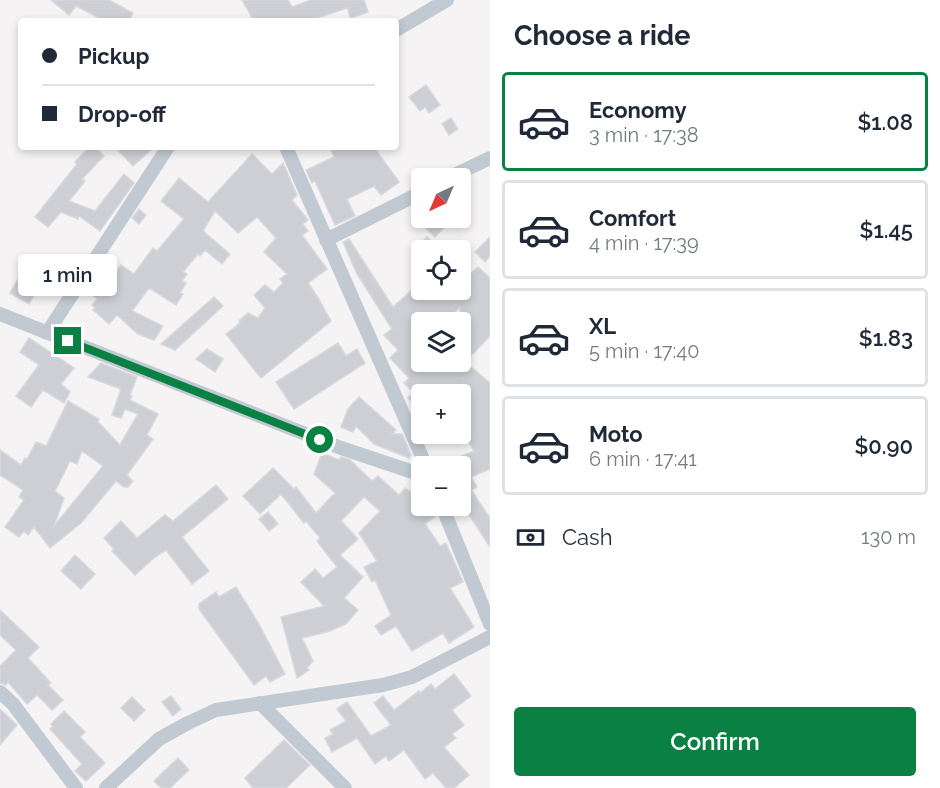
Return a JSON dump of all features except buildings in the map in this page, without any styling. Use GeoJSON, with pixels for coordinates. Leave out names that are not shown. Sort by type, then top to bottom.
{"type":"FeatureCollection","features":[{"type":"Feature","properties":{"kind":"street"},"geometry":{"type":"LineString","coordinates":[[399,28],[447,0]]}},
{"type":"Feature","properties":{"kind":"street"},"geometry":{"type":"LineString","coordinates":[[47,333],[166,150]]}},
{"type":"Feature","properties":{"kind":"street"},"geometry":{"type":"LineString","coordinates":[[287,150],[422,456]]}},
{"type":"Feature","properties":{"kind":"street"},"geometry":{"type":"LineString","coordinates":[[469,168],[490,158]]}},
{"type":"Feature","properties":{"kind":"street"},"geometry":{"type":"LineString","coordinates":[[326,240],[411,198]]}},
{"type":"Feature","properties":{"kind":"street"},"geometry":{"type":"LineString","coordinates":[[0,314],[341,448],[411,471]]}},
{"type":"Feature","properties":{"kind":"street"},"geometry":{"type":"LineString","coordinates":[[446,516],[490,624]]}},
{"type":"Feature","properties":{"kind":"street"},"geometry":{"type":"LineString","coordinates":[[106,788],[159,739],[216,710],[383,685],[402,680],[490,637]]}},
{"type":"Feature","properties":{"kind":"street"},"geometry":{"type":"LineString","coordinates":[[0,692],[13,704],[76,788]]}},
{"type":"Feature","properties":{"kind":"street"},"geometry":{"type":"LineString","coordinates":[[260,704],[345,788]]}},
{"type":"Feature","properties":{"kind":"route"},"geometry":{"type":"LineString","coordinates":[[68,341],[320,440]]}}]}
